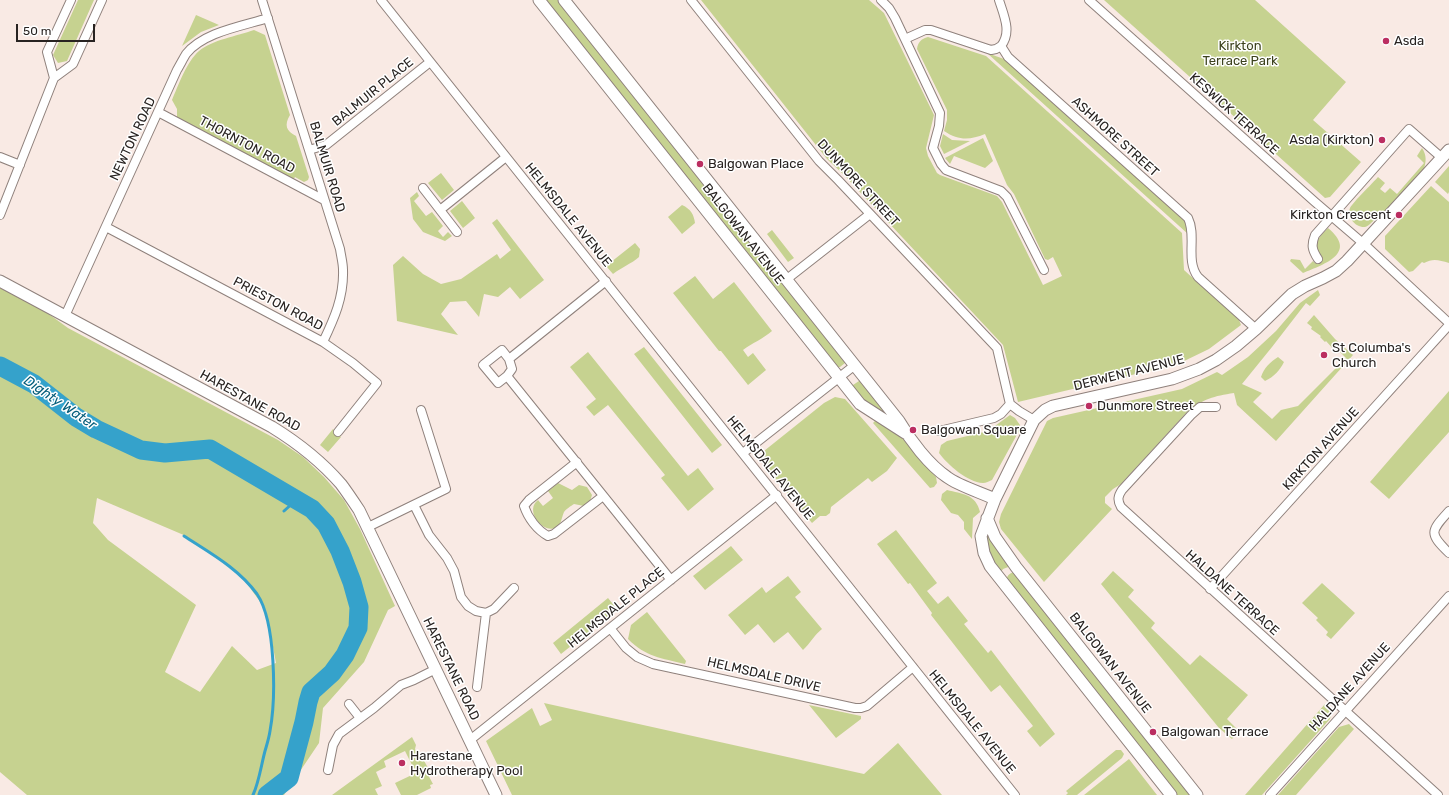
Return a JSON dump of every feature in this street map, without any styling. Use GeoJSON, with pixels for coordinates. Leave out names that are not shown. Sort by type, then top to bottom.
{"type":"FeatureCollection","features":[{"type":"Feature","properties":{"kind":"street"},"geometry":{"type":"LineString","coordinates":[[54,78],[47,52],[71,0]]}},
{"type":"Feature","properties":{"kind":"street"},"geometry":{"type":"LineString","coordinates":[[0,215],[54,78],[73,64],[102,0]]}},
{"type":"Feature","properties":{"kind":"street","name":"BALMUIR ROAD"},"geometry":{"type":"LineString","coordinates":[[262,0],[340,249],[343,270],[340,300],[336,316],[323,342]]}},
{"type":"Feature","properties":{"kind":"street","name":"HELMSDALE AVENUE"},"geometry":{"type":"LineString","coordinates":[[381,0],[1015,795]]}},
{"type":"Feature","properties":{"kind":"street","name":"BALGOWAN AVENUE"},"geometry":{"type":"LineString","coordinates":[[539,0],[860,404],[907,435]]}},
{"type":"Feature","properties":{"kind":"street","name":"BALGOWAN AVENUE"},"geometry":{"type":"LineString","coordinates":[[564,0],[900,421],[907,435],[933,465],[948,478],[994,498]]}},
{"type":"Feature","properties":{"kind":"street","name":"DUNMORE STREET"},"geometry":{"type":"LineString","coordinates":[[691,0],[819,161],[997,348],[1010,404]]}},
{"type":"Feature","properties":{"kind":"street"},"geometry":{"type":"LineString","coordinates":[[881,0],[889,8],[940,113],[933,148],[941,164],[946,170],[1001,191],[1007,197],[1044,270]]}},
{"type":"Feature","properties":{"kind":"street"},"geometry":{"type":"LineString","coordinates":[[905,39],[925,30],[931,30],[991,50],[996,49],[1005,41],[1007,33],[999,0]]}},
{"type":"Feature","properties":{"kind":"street","name":"KESWICK TERRACE"},"geometry":{"type":"LineString","coordinates":[[1089,0],[1314,202],[1364,244]]}},
{"type":"Feature","properties":{"kind":"street","name":"NEWTON ROAD"},"geometry":{"type":"LineString","coordinates":[[65,316],[186,54],[195,45],[206,38],[268,18]]}},
{"type":"Feature","properties":{"kind":"street","name":"ASHMORE STREET"},"geometry":{"type":"LineString","coordinates":[[1001,46],[1008,57],[1188,218],[1192,225],[1193,270],[1256,329]]}},
{"type":"Feature","properties":{"kind":"street","name":"BALMUIR PLACE"},"geometry":{"type":"LineString","coordinates":[[309,150],[326,145],[430,62]]}},
{"type":"Feature","properties":{"kind":"street","name":"THORNTON ROAD"},"geometry":{"type":"LineString","coordinates":[[158,112],[324,200]]}},
{"type":"Feature","properties":{"kind":"street","name":"DERWENT AVENUE"},"geometry":{"type":"LineString","coordinates":[[987,518],[994,498],[1034,420],[1045,410],[1053,406],[1172,379],[1199,369],[1221,356],[1256,329],[1292,294],[1336,271],[1364,244],[1445,154],[1409,129],[1315,235],[1312,243],[1313,251],[1318,259]]}},
{"type":"Feature","properties":{"kind":"street"},"geometry":{"type":"LineString","coordinates":[[0,157],[20,165]]}},
{"type":"Feature","properties":{"kind":"street"},"geometry":{"type":"LineString","coordinates":[[440,210],[506,157]]}},
{"type":"Feature","properties":{"kind":"street"},"geometry":{"type":"LineString","coordinates":[[423,188],[458,232]]}},
{"type":"Feature","properties":{"kind":"street"},"geometry":{"type":"LineString","coordinates":[[787,280],[870,214]]}},
{"type":"Feature","properties":{"kind":"street","name":"PRIESTON ROAD"},"geometry":{"type":"LineString","coordinates":[[106,227],[323,342],[354,363],[377,383],[338,432]]}},
{"type":"Feature","properties":{"kind":"street"},"geometry":{"type":"LineString","coordinates":[[1364,244],[1449,324]]}},
{"type":"Feature","properties":{"kind":"street"},"geometry":{"type":"LineString","coordinates":[[509,359],[606,281]]}},
{"type":"Feature","properties":{"kind":"street","name":"HARESTANE ROAD"},"geometry":{"type":"LineString","coordinates":[[0,282],[272,427],[297,443],[322,463],[342,485],[359,510],[368,527],[496,795]]}},
{"type":"Feature","properties":{"kind":"street","name":"KIRKTON AVENUE"},"geometry":{"type":"LineString","coordinates":[[1210,589],[1449,324]]}},
{"type":"Feature","properties":{"kind":"street"},"geometry":{"type":"LineString","coordinates":[[502,350],[509,359],[512,369],[507,376],[498,383],[483,365],[502,350]]}},
{"type":"Feature","properties":{"kind":"street"},"geometry":{"type":"LineString","coordinates":[[743,453],[855,365]]}},
{"type":"Feature","properties":{"kind":"street"},"geometry":{"type":"LineString","coordinates":[[507,376],[671,580]]}},
{"type":"Feature","properties":{"kind":"street"},"geometry":{"type":"LineString","coordinates":[[939,431],[994,418],[1001,414],[1010,404],[1034,420]]}},
{"type":"Feature","properties":{"kind":"street","name":"HALDANE TERRACE"},"geometry":{"type":"LineString","coordinates":[[1216,407],[1200,407],[1191,415],[1122,490],[1119,495],[1118,502],[1121,507],[1210,589],[1438,795]]}},
{"type":"Feature","properties":{"kind":"street"},"geometry":{"type":"LineString","coordinates":[[368,527],[446,490],[421,410]]}},
{"type":"Feature","properties":{"kind":"street"},"geometry":{"type":"LineString","coordinates":[[577,462],[529,500],[524,506],[526,514],[541,533],[548,536],[554,534],[603,496]]}},
{"type":"Feature","properties":{"kind":"street","name":"HELMSDALE PLACE"},"geometry":{"type":"LineString","coordinates":[[470,740],[776,495]]}},
{"type":"Feature","properties":{"kind":"street"},"geometry":{"type":"LineString","coordinates":[[414,505],[429,535],[447,558],[454,571],[461,597],[468,606],[476,611],[486,613],[494,609],[514,588]]}},
{"type":"Feature","properties":{"kind":"street"},"geometry":{"type":"LineString","coordinates":[[1449,511],[1435,526],[1434,535],[1438,543],[1449,553]]}},
{"type":"Feature","properties":{"kind":"street"},"geometry":{"type":"LineString","coordinates":[[987,518],[981,536],[984,553],[990,566],[1171,795]]}},
{"type":"Feature","properties":{"kind":"street","name":"BALGOWAN AVENUE"},"geometry":{"type":"LineString","coordinates":[[987,518],[995,537],[1016,567],[1197,795]]}},
{"type":"Feature","properties":{"kind":"street"},"geometry":{"type":"LineString","coordinates":[[1000,580],[1006,572],[1016,567]]}},
{"type":"Feature","properties":{"kind":"street","name":"HALDANE AVENUE"},"geometry":{"type":"LineString","coordinates":[[1270,795],[1449,596]]}},
{"type":"Feature","properties":{"kind":"street"},"geometry":{"type":"LineString","coordinates":[[477,687],[486,613]]}},
{"type":"Feature","properties":{"kind":"street","name":"HELMSDALE DRIVE"},"geometry":{"type":"LineString","coordinates":[[610,628],[626,648],[636,657],[653,664],[855,708],[867,706],[913,667]]}},
{"type":"Feature","properties":{"kind":"street"},"geometry":{"type":"LineString","coordinates":[[328,770],[336,738],[342,732],[401,685],[436,670]]}},
{"type":"Feature","properties":{"kind":"street"},"geometry":{"type":"LineString","coordinates":[[349,704],[360,718]]}},
{"type":"Feature","properties":{"kind":"green space"},"geometry":{"type":"Polygon","coordinates":[[[78,0],[94,0],[67,61],[58,63],[53,55],[78,0]]]}},
{"type":"Feature","properties":{"kind":"green space"},"geometry":{"type":"Polygon","coordinates":[[[543,0],[561,0],[845,358],[845,363],[840,367],[835,367],[543,0]]]}},
{"type":"Feature","properties":{"kind":"green space"},"geometry":{"type":"Polygon","coordinates":[[[701,0],[869,0],[884,13],[934,115],[926,148],[928,156],[937,173],[997,196],[1002,202],[1043,285],[1062,276],[1053,257],[1048,260],[1045,259],[1014,194],[1007,185],[985,134],[969,138],[960,138],[944,131],[947,120],[947,110],[917,49],[920,41],[928,37],[986,56],[1182,233],[1184,270],[1239,320],[1241,325],[1209,349],[1178,364],[1018,402],[1003,345],[844,175],[827,159],[701,0]]]}},
{"type":"Feature","properties":{"kind":"green space","name":"Kirkton Terrace Park"},"geometry":{"type":"Polygon","coordinates":[[[1104,0],[1255,0],[1346,82],[1313,120],[1361,162],[1330,197],[1325,198],[1104,0]]]}},
{"type":"Feature","properties":{"kind":"green space"},"geometry":{"type":"Polygon","coordinates":[[[196,15],[219,25],[201,32],[182,46],[196,15]]]}},
{"type":"Feature","properties":{"kind":"green space"},"geometry":{"type":"Polygon","coordinates":[[[254,30],[265,35],[290,115],[287,122],[287,127],[290,132],[296,136],[309,177],[308,180],[304,182],[295,177],[293,180],[177,118],[177,109],[172,100],[183,74],[195,55],[204,47],[211,44],[254,30]]]}},
{"type":"Feature","properties":{"kind":"green space"},"geometry":{"type":"Polygon","coordinates":[[[987,53],[1004,59],[1186,222],[1188,234],[987,53]]]}},
{"type":"Feature","properties":{"kind":"green space"},"geometry":{"type":"Polygon","coordinates":[[[943,134],[952,140],[970,141],[944,154],[940,146],[943,134]]]}},
{"type":"Feature","properties":{"kind":"green space"},"geometry":{"type":"Polygon","coordinates":[[[983,138],[993,161],[985,168],[954,156],[950,164],[945,158],[983,138]]]}},
{"type":"Feature","properties":{"kind":"green space"},"geometry":{"type":"Polygon","coordinates":[[[1422,148],[1426,158],[1424,169],[1377,221],[1375,219],[1365,227],[1355,224],[1349,215],[1349,211],[1355,201],[1378,177],[1385,183],[1380,189],[1385,193],[1390,188],[1397,194],[1424,163],[1417,156],[1422,148]]]}},
{"type":"Feature","properties":{"kind":"green space"},"geometry":{"type":"Polygon","coordinates":[[[1449,166],[1449,192],[1448,194],[1435,182],[1449,166]]]}},
{"type":"Feature","properties":{"kind":"green space"},"geometry":{"type":"Polygon","coordinates":[[[441,173],[454,190],[442,200],[428,183],[441,173]]]}},
{"type":"Feature","properties":{"kind":"green space"},"geometry":{"type":"Polygon","coordinates":[[[1431,186],[1449,202],[1449,263],[1430,260],[1424,263],[1422,262],[1413,271],[1409,272],[1385,249],[1385,236],[1431,186]]]}},
{"type":"Feature","properties":{"kind":"green space"},"geometry":{"type":"Polygon","coordinates":[[[417,192],[419,196],[414,201],[426,216],[432,212],[443,226],[438,231],[443,237],[448,232],[452,236],[445,241],[423,232],[413,219],[410,198],[417,192]]]}},
{"type":"Feature","properties":{"kind":"green space"},"geometry":{"type":"Polygon","coordinates":[[[462,201],[475,218],[463,228],[450,211],[462,201]]]}},
{"type":"Feature","properties":{"kind":"green space"},"geometry":{"type":"Polygon","coordinates":[[[682,205],[692,212],[695,223],[682,234],[668,217],[682,205]]]}},
{"type":"Feature","properties":{"kind":"green space"},"geometry":{"type":"Polygon","coordinates":[[[497,219],[544,280],[520,299],[510,287],[498,297],[484,294],[479,317],[466,301],[450,302],[441,314],[458,335],[397,321],[393,265],[403,256],[423,274],[441,284],[461,279],[497,254],[500,259],[511,250],[492,223],[497,219]]]}},
{"type":"Feature","properties":{"kind":"green space"},"geometry":{"type":"Polygon","coordinates":[[[1328,228],[1340,244],[1339,251],[1335,256],[1320,266],[1303,273],[1290,261],[1291,259],[1300,260],[1305,269],[1313,261],[1315,263],[1321,256],[1317,248],[1319,238],[1328,228]]]}},
{"type":"Feature","properties":{"kind":"green space"},"geometry":{"type":"Polygon","coordinates":[[[772,230],[794,258],[788,262],[767,234],[772,230]]]}},
{"type":"Feature","properties":{"kind":"green space"},"geometry":{"type":"Polygon","coordinates":[[[635,243],[640,249],[639,257],[613,274],[606,266],[635,243]]]}},
{"type":"Feature","properties":{"kind":"green space"},"geometry":{"type":"Polygon","coordinates":[[[695,276],[713,299],[734,282],[772,331],[743,350],[748,357],[753,353],[766,370],[748,385],[673,293],[695,276]]]}},
{"type":"Feature","properties":{"kind":"green space"},"geometry":{"type":"Polygon","coordinates":[[[0,288],[46,312],[68,328],[278,440],[303,457],[324,477],[344,500],[360,529],[395,606],[388,610],[364,662],[323,708],[319,743],[284,795],[27,795],[0,772],[0,288]],[[97,498],[93,523],[108,540],[196,605],[165,672],[200,692],[232,646],[257,670],[276,663],[266,610],[240,574],[186,536],[97,498]]]}},
{"type":"Feature","properties":{"kind":"green space"},"geometry":{"type":"Polygon","coordinates":[[[1318,290],[1320,295],[1310,306],[1306,303],[1242,384],[1262,393],[1253,402],[1272,419],[1281,410],[1298,406],[1346,358],[1338,350],[1335,351],[1320,337],[1321,336],[1311,329],[1312,327],[1307,323],[1314,315],[1335,339],[1353,355],[1276,441],[1237,405],[1234,393],[1220,395],[1198,404],[1187,412],[1121,484],[1105,497],[1105,503],[1112,509],[1044,582],[1001,529],[999,522],[1001,514],[1047,421],[1053,418],[1182,389],[1217,372],[1222,375],[1248,357],[1276,331],[1300,303],[1318,290]]]}},
{"type":"Feature","properties":{"kind":"green space"},"geometry":{"type":"Polygon","coordinates":[[[644,347],[722,445],[712,453],[634,354],[644,347]]]}},
{"type":"Feature","properties":{"kind":"green space"},"geometry":{"type":"Polygon","coordinates":[[[588,352],[688,476],[698,468],[714,489],[688,511],[661,478],[665,475],[608,405],[594,416],[586,407],[596,399],[570,367],[588,352]]]}},
{"type":"Feature","properties":{"kind":"green space"},"geometry":{"type":"Polygon","coordinates":[[[1278,357],[1284,362],[1274,375],[1265,381],[1261,377],[1264,371],[1270,363],[1278,357]]]}},
{"type":"Feature","properties":{"kind":"green space"},"geometry":{"type":"Polygon","coordinates":[[[863,380],[895,420],[868,407],[853,390],[853,385],[863,380]]]}},
{"type":"Feature","properties":{"kind":"green space"},"geometry":{"type":"Polygon","coordinates":[[[1449,391],[1449,432],[1389,499],[1370,482],[1449,391]]]}},
{"type":"Feature","properties":{"kind":"green space"},"geometry":{"type":"Polygon","coordinates":[[[835,397],[845,399],[897,458],[887,471],[872,482],[868,478],[831,507],[830,513],[826,516],[820,516],[812,523],[762,462],[764,451],[824,403],[835,397]]]}},
{"type":"Feature","properties":{"kind":"green space"},"geometry":{"type":"Polygon","coordinates":[[[1010,415],[1015,418],[1020,425],[1019,431],[992,480],[983,483],[971,480],[947,463],[939,453],[941,445],[947,441],[988,431],[1010,415]]]}},
{"type":"Feature","properties":{"kind":"green space"},"geometry":{"type":"Polygon","coordinates":[[[875,421],[890,429],[903,439],[936,477],[937,483],[934,487],[930,488],[873,423],[875,421]]]}},
{"type":"Feature","properties":{"kind":"green space"},"geometry":{"type":"Polygon","coordinates":[[[333,429],[341,437],[328,452],[320,445],[333,429]]]}},
{"type":"Feature","properties":{"kind":"green space"},"geometry":{"type":"Polygon","coordinates":[[[558,483],[572,490],[579,485],[587,487],[592,495],[590,501],[584,506],[574,504],[567,509],[564,512],[559,525],[550,529],[545,527],[537,520],[533,510],[534,505],[538,500],[543,506],[553,498],[548,491],[558,483]]]}},
{"type":"Feature","properties":{"kind":"green space"},"geometry":{"type":"Polygon","coordinates":[[[947,490],[972,498],[978,506],[980,512],[973,518],[972,539],[964,529],[964,522],[958,515],[951,513],[941,500],[942,494],[947,490]]]}},
{"type":"Feature","properties":{"kind":"green space"},"geometry":{"type":"Polygon","coordinates":[[[896,530],[937,583],[927,591],[938,604],[948,596],[968,621],[964,624],[988,653],[991,650],[1055,734],[1040,747],[1027,731],[1033,726],[1000,685],[991,692],[931,615],[932,613],[910,583],[908,584],[877,544],[896,530]]]}},
{"type":"Feature","properties":{"kind":"green space"},"geometry":{"type":"Polygon","coordinates":[[[985,531],[988,531],[1011,566],[1003,569],[1000,574],[990,561],[985,531]]]}},
{"type":"Feature","properties":{"kind":"green space"},"geometry":{"type":"Polygon","coordinates":[[[731,546],[743,560],[705,590],[693,576],[731,546]]]}},
{"type":"Feature","properties":{"kind":"green space"},"geometry":{"type":"Polygon","coordinates":[[[1113,571],[1134,590],[1128,597],[1155,623],[1151,628],[1190,665],[1200,655],[1248,695],[1227,719],[1239,731],[1232,739],[1219,728],[1101,584],[1113,571]]]}},
{"type":"Feature","properties":{"kind":"green space"},"geometry":{"type":"Polygon","coordinates":[[[1014,572],[1194,795],[1176,795],[1006,582],[1008,576],[1014,572]]]}},
{"type":"Feature","properties":{"kind":"green space"},"geometry":{"type":"Polygon","coordinates":[[[788,576],[801,592],[795,597],[822,629],[803,650],[788,632],[774,643],[758,624],[745,635],[728,615],[762,587],[766,593],[788,576]]]}},
{"type":"Feature","properties":{"kind":"green space"},"geometry":{"type":"Polygon","coordinates":[[[1322,583],[1355,613],[1331,639],[1326,635],[1328,632],[1316,620],[1318,618],[1302,603],[1322,583]]]}},
{"type":"Feature","properties":{"kind":"green space"},"geometry":{"type":"Polygon","coordinates":[[[608,598],[617,609],[561,654],[553,643],[608,598]]]}},
{"type":"Feature","properties":{"kind":"green space"},"geometry":{"type":"Polygon","coordinates":[[[647,612],[686,661],[685,664],[654,656],[641,650],[628,639],[631,625],[647,612]]]}},
{"type":"Feature","properties":{"kind":"green space"},"geometry":{"type":"Polygon","coordinates":[[[544,703],[864,774],[898,743],[942,795],[512,795],[486,741],[532,708],[540,726],[552,720],[544,703]]]}},
{"type":"Feature","properties":{"kind":"green space"},"geometry":{"type":"Polygon","coordinates":[[[1325,704],[1332,710],[1330,719],[1262,795],[1245,795],[1325,704]]]}},
{"type":"Feature","properties":{"kind":"green space"},"geometry":{"type":"Polygon","coordinates":[[[809,705],[861,716],[861,719],[836,738],[809,705]]]}},
{"type":"Feature","properties":{"kind":"green space"},"geometry":{"type":"Polygon","coordinates":[[[1349,724],[1354,729],[1296,795],[1278,795],[1339,727],[1349,724]]]}},
{"type":"Feature","properties":{"kind":"green space"},"geometry":{"type":"Polygon","coordinates":[[[412,737],[416,745],[415,749],[417,754],[421,755],[428,768],[427,773],[433,784],[430,785],[431,788],[417,795],[401,795],[395,783],[416,773],[405,751],[384,761],[386,767],[376,772],[382,786],[375,789],[378,795],[332,795],[412,737]]]}},
{"type":"Feature","properties":{"kind":"green space"},"geometry":{"type":"Polygon","coordinates":[[[1116,750],[1121,750],[1124,754],[1122,758],[1077,795],[1066,795],[1068,793],[1066,791],[1116,750]]]}},
{"type":"Feature","properties":{"kind":"green space"},"geometry":{"type":"Polygon","coordinates":[[[1129,759],[1157,795],[1084,795],[1129,759]]]}},
{"type":"Feature","properties":{"kind":"waterway","name":"Dighty Water"},"geometry":{"type":"LineString","coordinates":[[0,366],[34,384],[76,417],[96,429],[141,450],[165,453],[210,449],[312,509],[326,524],[340,551],[352,582],[359,607],[358,628],[345,655],[332,673],[311,692],[289,778],[267,795]]}},
{"type":"Feature","properties":{"kind":"waterway","name":"Dighty Water"},"geometry":{"type":"LineString","coordinates":[[284,511],[295,501]]}},
{"type":"Feature","properties":{"kind":"waterway","name":"Dighty Water"},"geometry":{"type":"LineString","coordinates":[[184,536],[214,555],[241,576],[257,594],[268,623],[274,681],[272,717],[269,739],[253,795]]}},
{"type":"Feature","properties":{"kind":"place","name":"Asda"},"geometry":{"type":"Point","coordinates":[1386,41]}},
{"type":"Feature","properties":{"kind":"place","name":"Asda (Kirkton)"},"geometry":{"type":"Point","coordinates":[1382,140]}},
{"type":"Feature","properties":{"kind":"place","name":"Balgowan Place"},"geometry":{"type":"Point","coordinates":[700,164]}},
{"type":"Feature","properties":{"kind":"place","name":"Kirkton Crescent"},"geometry":{"type":"Point","coordinates":[1399,215]}},
{"type":"Feature","properties":{"kind":"place","name":"St Columba's Church"},"geometry":{"type":"Point","coordinates":[1324,355]}},
{"type":"Feature","properties":{"kind":"place","name":"Dunmore Street"},"geometry":{"type":"Point","coordinates":[1089,406]}},
{"type":"Feature","properties":{"kind":"place","name":"Balgowan Square"},"geometry":{"type":"Point","coordinates":[913,430]}},
{"type":"Feature","properties":{"kind":"place","name":"Balgowan Terrace"},"geometry":{"type":"Point","coordinates":[1153,732]}},
{"type":"Feature","properties":{"kind":"place","name":"Harestane Hydrotherapy Pool"},"geometry":{"type":"Point","coordinates":[402,763]}}]}
